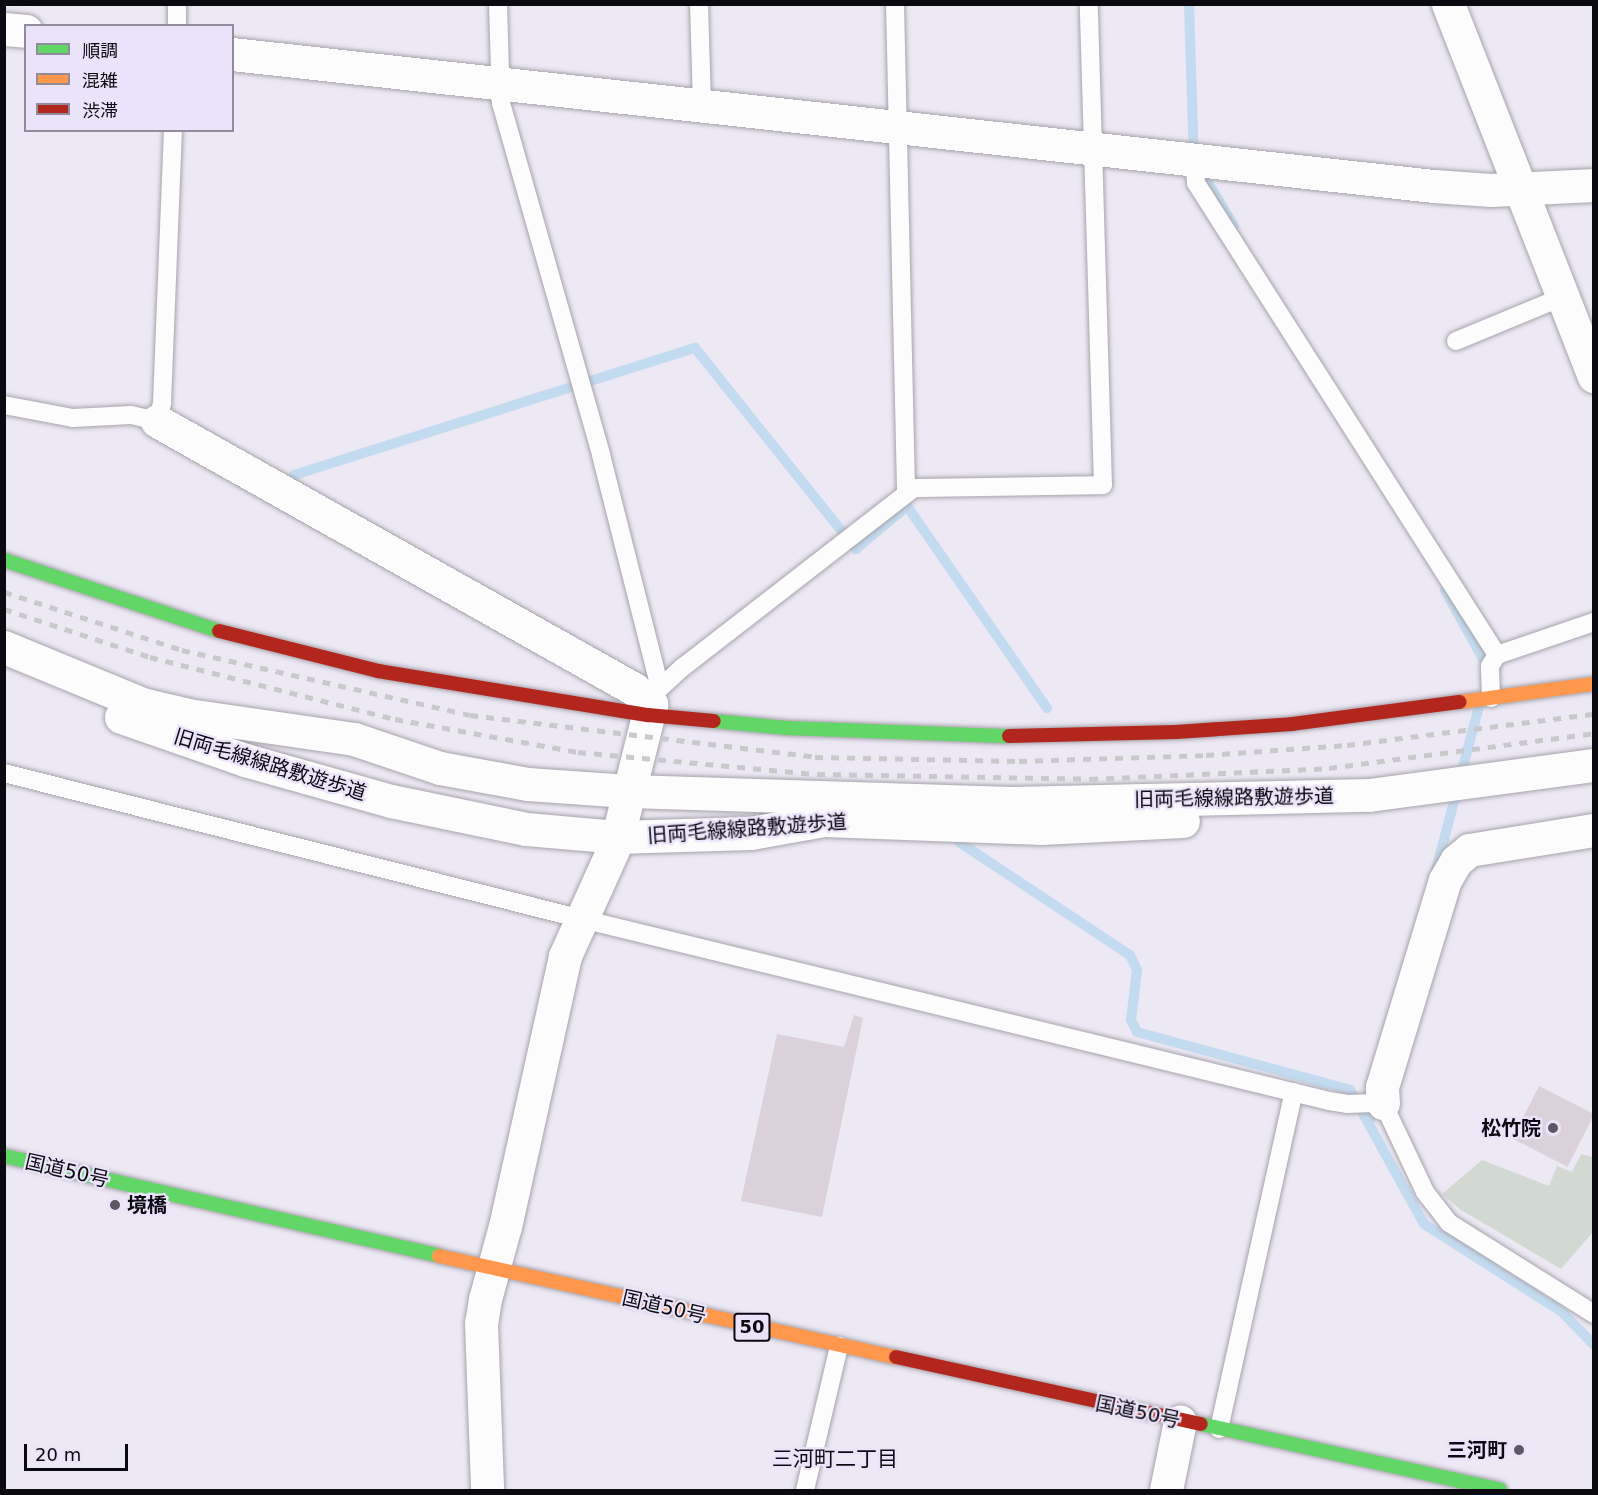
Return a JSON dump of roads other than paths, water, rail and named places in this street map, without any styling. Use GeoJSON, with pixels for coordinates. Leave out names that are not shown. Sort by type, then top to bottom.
{"type":"FeatureCollection","features":[{"type":"Feature","properties":{"kind":"main road"},"geometry":{"type":"LineString","coordinates":[[4,560],[204,627],[378,671],[652,703],[874,734],[1093,735],[1292,724],[1593,684]]}},
{"type":"Feature","properties":{"kind":"main road","name":"国道50号"},"geometry":{"type":"LineString","coordinates":[[4,1156],[494,1269],[1500,1491]]}},
{"type":"Feature","properties":{"kind":"street"},"geometry":{"type":"LineString","coordinates":[[1448,4],[1593,376]]}},
{"type":"Feature","properties":{"kind":"street"},"geometry":{"type":"LineString","coordinates":[[4,29],[24,31]]}},
{"type":"Feature","properties":{"kind":"street"},"geometry":{"type":"LineString","coordinates":[[234,54],[898,125],[1434,186],[1520,189],[1593,185]]}},
{"type":"Feature","properties":{"kind":"street"},"geometry":{"type":"LineString","coordinates":[[157,421],[634,689],[652,703],[617,837],[565,956],[481,1323],[487,1491]]}},
{"type":"Feature","properties":{"kind":"street","name":"旧両毛線線路敷遊歩道"},"geometry":{"type":"LineString","coordinates":[[4,646],[142,704],[188,715],[354,739],[440,768],[517,782],[629,791],[1011,803],[1369,795]]}},
{"type":"Feature","properties":{"kind":"street","name":"旧両毛線線路敷遊歩道"},"geometry":{"type":"LineString","coordinates":[[4,670],[150,728],[380,798],[526,830],[617,837],[751,833],[824,820],[1041,828],[1212,820],[1369,795],[1593,765]]}},
{"type":"Feature","properties":{"kind":"street"},"geometry":{"type":"LineString","coordinates":[[1383,1103],[1383,1087],[1389,1065],[1445,880],[1456,861],[1469,850],[1593,830]]}},
{"type":"Feature","properties":{"kind":"street"},"geometry":{"type":"LineString","coordinates":[[1166,1491],[1180,1421]]}},
{"type":"Feature","properties":{"kind":"lane"},"geometry":{"type":"LineString","coordinates":[[177,4],[177,24]]}},
{"type":"Feature","properties":{"kind":"lane"},"geometry":{"type":"LineString","coordinates":[[498,4],[501,103],[601,455],[652,703],[906,492],[914,488],[1103,485],[1089,4]]}},
{"type":"Feature","properties":{"kind":"lane"},"geometry":{"type":"LineString","coordinates":[[699,4],[702,105]]}},
{"type":"Feature","properties":{"kind":"lane"},"geometry":{"type":"LineString","coordinates":[[895,4],[906,492]]}},
{"type":"Feature","properties":{"kind":"lane"},"geometry":{"type":"LineString","coordinates":[[4,405],[73,418],[131,415],[157,421],[162,403],[173,132]]}},
{"type":"Feature","properties":{"kind":"lane"},"geometry":{"type":"LineString","coordinates":[[1194,159],[1196,183],[1497,655]]}},
{"type":"Feature","properties":{"kind":"lane"},"geometry":{"type":"LineString","coordinates":[[1456,341],[1562,297]]}},
{"type":"Feature","properties":{"kind":"lane"},"geometry":{"type":"LineString","coordinates":[[1491,699],[1490,666],[1497,655],[1593,622]]}},
{"type":"Feature","properties":{"kind":"lane"},"geometry":{"type":"LineString","coordinates":[[4,773],[582,919],[1294,1092],[1347,1104],[1383,1103],[1425,1192],[1449,1222],[1593,1314]]}},
{"type":"Feature","properties":{"kind":"lane"},"geometry":{"type":"LineString","coordinates":[[1219,1429],[1294,1092]]}},
{"type":"Feature","properties":{"kind":"lane"},"geometry":{"type":"LineString","coordinates":[[805,1491],[839,1346]]}},
{"type":"Feature","properties":{"kind":"waterway"},"geometry":{"type":"LineString","coordinates":[[1189,4],[1194,159],[1234,226]]}},
{"type":"Feature","properties":{"kind":"waterway"},"geometry":{"type":"LineString","coordinates":[[294,475],[695,348],[856,549],[907,506],[1047,708]]}},
{"type":"Feature","properties":{"kind":"waterway"},"geometry":{"type":"LineString","coordinates":[[1445,590],[1489,670]]}},
{"type":"Feature","properties":{"kind":"waterway"},"geometry":{"type":"LineString","coordinates":[[1436,870],[1480,702]]}},
{"type":"Feature","properties":{"kind":"waterway"},"geometry":{"type":"LineString","coordinates":[[959,842],[1130,955],[1137,970],[1131,1020],[1137,1032],[1350,1090],[1424,1224],[1562,1312],[1594,1345]]}},
{"type":"Feature","properties":{"kind":"waterway"},"geometry":{"type":"LineString","coordinates":[[1369,1123],[1375,1103]]}},
{"type":"Feature","properties":{"kind":"railway"},"geometry":{"type":"LineString","coordinates":[[4,592],[182,650],[470,715],[815,757],[1019,761],[1206,755],[1347,745],[1594,714]]}},
{"type":"Feature","properties":{"kind":"railway"},"geometry":{"type":"LineString","coordinates":[[4,609],[150,657],[395,719],[578,752],[817,774],[1090,779],[1329,768],[1594,733]]}},
{"type":"Feature","properties":{"kind":"place","name":"松竹院"},"geometry":{"type":"Point","coordinates":[1553,1128]}},
{"type":"Feature","properties":{"kind":"place","name":"境橋"},"geometry":{"type":"Point","coordinates":[115,1205]}},
{"type":"Feature","properties":{"kind":"place","name":"三河町"},"geometry":{"type":"Point","coordinates":[1519,1450]}},
{"type":"Feature","properties":{"kind":"district","name":"三河町二丁目"},"geometry":{"type":"Point","coordinates":[835,1459]}}]}
